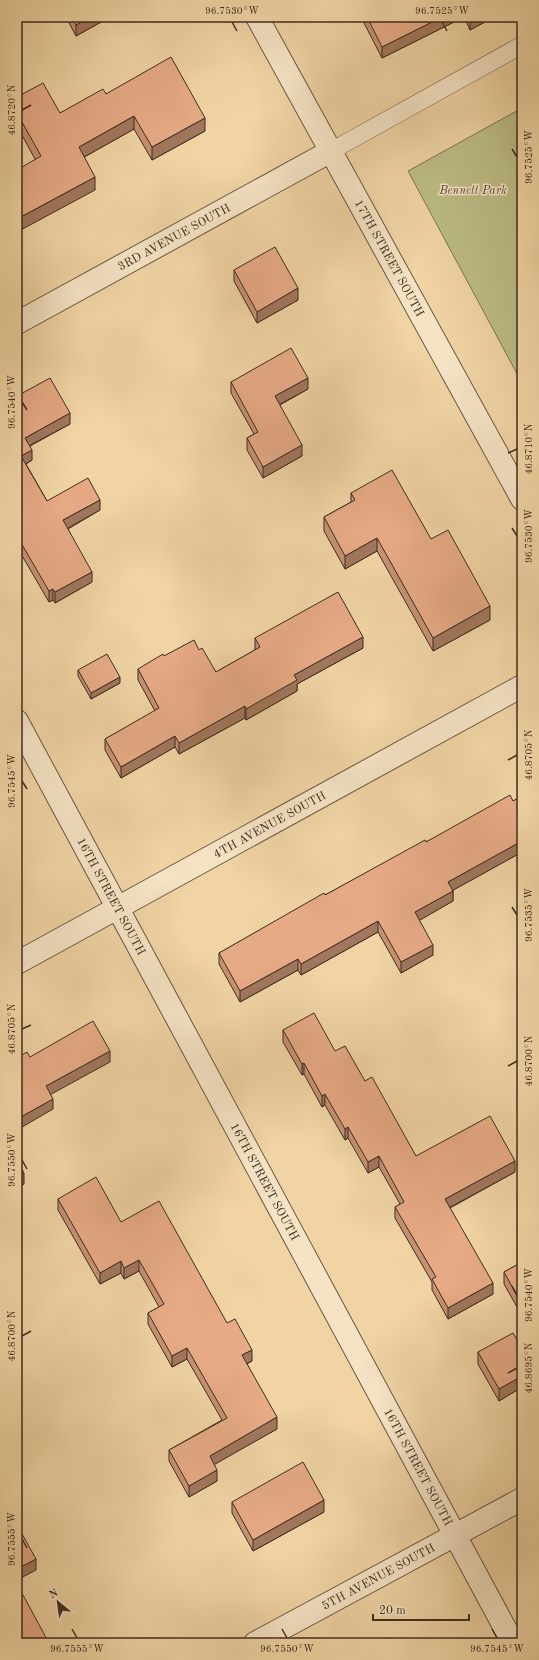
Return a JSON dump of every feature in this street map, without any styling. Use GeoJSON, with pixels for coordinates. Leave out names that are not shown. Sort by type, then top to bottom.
{"type":"FeatureCollection","features":[{"type":"Feature","properties":{"kind":"street","name":"17TH STREET SOUTH"},"geometry":{"type":"LineString","coordinates":[[257,17],[522,499]]}},
{"type":"Feature","properties":{"kind":"street","name":"3RD AVENUE SOUTH"},"geometry":{"type":"LineString","coordinates":[[17,323],[331,151]]}},
{"type":"Feature","properties":{"kind":"street","name":"4TH AVENUE SOUTH"},"geometry":{"type":"LineString","coordinates":[[17,963],[522,686]]}},
{"type":"Feature","properties":{"kind":"street","name":"16TH STREET SOUTH"},"geometry":{"type":"LineString","coordinates":[[17,721],[119,908],[513,1643]]}},
{"type":"Feature","properties":{"kind":"street","name":"5TH AVENUE SOUTH"},"geometry":{"type":"LineString","coordinates":[[255,1643],[522,1499]]}},
{"type":"Feature","properties":{"kind":"lane"},"geometry":{"type":"LineString","coordinates":[[331,151],[522,45]]}},
{"type":"Feature","properties":{"kind":"green space","name":"Bennett Park"},"geometry":{"type":"Polygon","coordinates":[[[522,108],[522,383],[408,171],[522,108]]]}},
{"type":"Feature","properties":{"kind":"building"},"geometry":{"type":"Polygon","coordinates":[[[72,17],[90,17],[76,25],[72,17]]]}},
{"type":"Feature","properties":{"kind":"building"},"geometry":{"type":"Polygon","coordinates":[[[367,17],[442,17],[382,47],[367,17]]]}},
{"type":"Feature","properties":{"kind":"building"},"geometry":{"type":"Polygon","coordinates":[[[171,57],[205,118],[152,147],[134,116],[79,147],[95,177],[17,219],[17,170],[41,156],[17,113],[17,97],[43,83],[60,113],[103,89],[106,94],[171,57]]]}},
{"type":"Feature","properties":{"kind":"building"},"geometry":{"type":"Polygon","coordinates":[[[275,247],[298,288],[257,312],[234,270],[275,247]]]}},
{"type":"Feature","properties":{"kind":"building"},"geometry":{"type":"Polygon","coordinates":[[[291,348],[308,378],[275,396],[302,445],[263,467],[247,438],[258,432],[231,382],[291,348]]]}},
{"type":"Feature","properties":{"kind":"building"},"geometry":{"type":"Polygon","coordinates":[[[50,378],[70,413],[25,438],[32,450],[21,456],[47,501],[88,478],[100,500],[63,520],[92,572],[55,592],[53,589],[49,591],[17,536],[17,396],[50,378]]]}},
{"type":"Feature","properties":{"kind":"building"},"geometry":{"type":"Polygon","coordinates":[[[392,470],[431,539],[448,530],[490,606],[433,638],[377,538],[345,556],[324,517],[355,500],[351,493],[392,470]]]}},
{"type":"Feature","properties":{"kind":"building"},"geometry":{"type":"Polygon","coordinates":[[[338,592],[363,637],[294,675],[297,680],[246,709],[245,706],[179,743],[175,736],[121,767],[105,739],[159,708],[138,669],[163,654],[164,656],[194,640],[199,650],[202,648],[216,672],[260,647],[255,638],[338,592]]]}},
{"type":"Feature","properties":{"kind":"building"},"geometry":{"type":"Polygon","coordinates":[[[107,654],[120,677],[91,693],[78,670],[107,654]]]}},
{"type":"Feature","properties":{"kind":"building"},"geometry":{"type":"Polygon","coordinates":[[[510,795],[513,801],[522,796],[522,841],[448,882],[453,891],[415,912],[433,945],[401,962],[378,921],[301,964],[298,959],[240,991],[219,953],[324,893],[325,895],[425,840],[426,842],[510,795]]]}},
{"type":"Feature","properties":{"kind":"building"},"geometry":{"type":"Polygon","coordinates":[[[314,1013],[335,1051],[345,1046],[365,1081],[372,1077],[416,1156],[490,1116],[515,1161],[445,1199],[493,1283],[448,1308],[432,1279],[436,1277],[395,1207],[404,1202],[379,1156],[368,1162],[348,1127],[345,1129],[325,1094],[322,1096],[304,1063],[302,1064],[283,1030],[314,1013]]]}},
{"type":"Feature","properties":{"kind":"building"},"geometry":{"type":"Polygon","coordinates":[[[93,1021],[110,1051],[46,1086],[53,1099],[17,1119],[17,1058],[27,1052],[30,1057],[93,1021]]]}},
{"type":"Feature","properties":{"kind":"building"},"geometry":{"type":"Polygon","coordinates":[[[17,1160],[24,1173],[17,1177],[17,1160]]]}},
{"type":"Feature","properties":{"kind":"building"},"geometry":{"type":"Polygon","coordinates":[[[96,1177],[121,1222],[159,1201],[227,1323],[235,1319],[252,1350],[242,1355],[277,1417],[210,1456],[217,1470],[189,1486],[169,1450],[227,1418],[187,1348],[172,1356],[148,1313],[164,1304],[139,1260],[124,1268],[121,1261],[100,1273],[58,1199],[96,1177]]]}},
{"type":"Feature","properties":{"kind":"building"},"geometry":{"type":"Polygon","coordinates":[[[522,1262],[522,1305],[504,1272],[522,1262]]]}},
{"type":"Feature","properties":{"kind":"building"},"geometry":{"type":"Polygon","coordinates":[[[513,1333],[522,1349],[522,1376],[499,1389],[478,1352],[513,1333]]]}},
{"type":"Feature","properties":{"kind":"building"},"geometry":{"type":"Polygon","coordinates":[[[303,1462],[324,1500],[253,1540],[232,1502],[303,1462]]]}},
{"type":"Feature","properties":{"kind":"building"},"geometry":{"type":"Polygon","coordinates":[[[17,1525],[36,1559],[17,1569],[17,1525]]]}},
{"type":"Feature","properties":{"kind":"building"},"geometry":{"type":"Polygon","coordinates":[[[17,1584],[49,1643],[17,1643],[17,1584]]]}}]}
